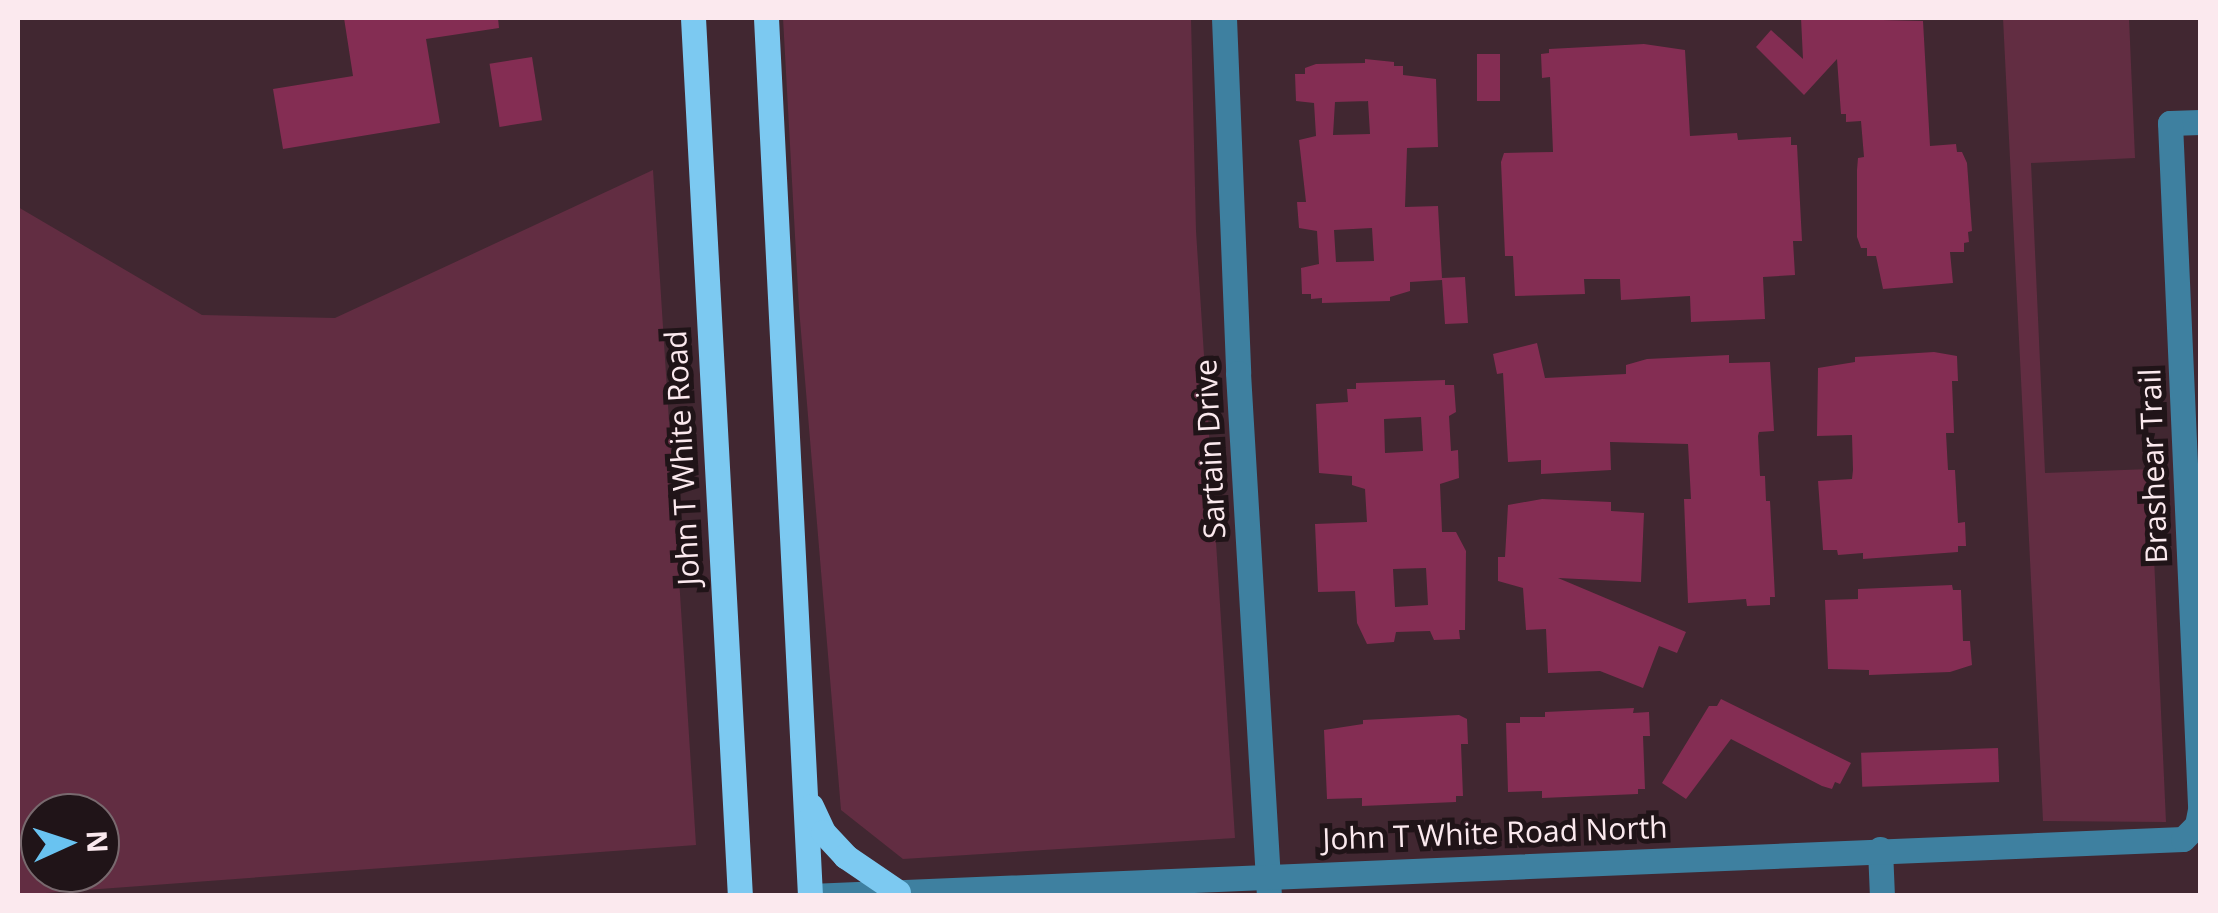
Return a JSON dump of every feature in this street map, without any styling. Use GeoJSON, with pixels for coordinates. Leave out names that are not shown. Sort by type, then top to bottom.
{"type":"FeatureCollection","features":[{"type":"Feature","properties":{"kind":"main road","name":"John T White Road"},"geometry":{"type":"LineString","coordinates":[[694,18],[740,896]]}},
{"type":"Feature","properties":{"kind":"main road"},"geometry":{"type":"LineString","coordinates":[[766,18],[810,896]]}},
{"type":"Feature","properties":{"kind":"main road"},"geometry":{"type":"LineString","coordinates":[[804,793],[823,832],[846,856],[898,892]]}},
{"type":"Feature","properties":{"kind":"street","name":"Sartain Drive"},"geometry":{"type":"LineString","coordinates":[[1224,18],[1238,374],[1268,886]]}},
{"type":"Feature","properties":{"kind":"street","name":"Brashear Trail"},"geometry":{"type":"LineString","coordinates":[[2184,839],[2198,825],[2200,808],[2191,389],[2170,123],[2200,122]]}},
{"type":"Feature","properties":{"kind":"street","name":"John T White Road North"},"geometry":{"type":"LineString","coordinates":[[810,896],[1268,886],[1880,849],[2184,839]]}},
{"type":"Feature","properties":{"kind":"street"},"geometry":{"type":"LineString","coordinates":[[1880,849],[1882,896]]}},
{"type":"Feature","properties":{"kind":"shaded area"},"geometry":{"type":"Polygon","coordinates":[[[783,18],[1191,18],[1196,231],[1235,838],[903,859],[841,810],[799,308],[783,18]]]}},
{"type":"Feature","properties":{"kind":"shaded area"},"geometry":{"type":"Polygon","coordinates":[[[2003,18],[2129,18],[2135,158],[2031,163],[2045,473],[2150,469],[2166,822],[2043,821],[2003,18]]]}},
{"type":"Feature","properties":{"kind":"shaded area"},"geometry":{"type":"Polygon","coordinates":[[[653,170],[696,845],[120,887],[120,793],[20,793],[20,893],[45,893],[18,895],[18,207],[202,315],[335,318],[653,170]]]}},
{"type":"Feature","properties":{"kind":"building"},"geometry":{"type":"Polygon","coordinates":[[[344,18],[498,18],[499,28],[426,39],[440,123],[283,149],[273,89],[353,76],[344,18]]]}},
{"type":"Feature","properties":{"kind":"building"},"geometry":{"type":"Polygon","coordinates":[[[1801,18],[1923,21],[1930,146],[1956,144],[1957,152],[1962,152],[1967,163],[1972,231],[1968,232],[1964,252],[1950,252],[1953,283],[1883,289],[1876,256],[1867,256],[1867,248],[1861,248],[1857,237],[1858,158],[1864,157],[1861,121],[1846,122],[1846,114],[1841,114],[1837,59],[1804,95],[1756,47],[1771,30],[1803,59],[1801,18]]]}},
{"type":"Feature","properties":{"kind":"building"},"geometry":{"type":"Polygon","coordinates":[[[1644,44],[1685,50],[1690,136],[1737,133],[1738,140],[1791,137],[1791,145],[1797,145],[1802,241],[1793,241],[1795,275],[1763,277],[1765,319],[1691,322],[1690,296],[1621,300],[1620,279],[1584,279],[1585,294],[1515,296],[1513,256],[1505,256],[1501,162],[1504,153],[1553,152],[1550,77],[1542,78],[1541,54],[1549,53],[1549,49],[1644,44]]]}},
{"type":"Feature","properties":{"kind":"building"},"geometry":{"type":"Polygon","coordinates":[[[1477,54],[1500,54],[1500,101],[1477,101],[1477,54]]]}},
{"type":"Feature","properties":{"kind":"building"},"geometry":{"type":"Polygon","coordinates":[[[532,57],[542,120],[500,127],[490,64],[532,57]]]}},
{"type":"Feature","properties":{"kind":"building"},"geometry":{"type":"Polygon","coordinates":[[[1365,59],[1394,62],[1394,66],[1403,66],[1403,75],[1436,79],[1438,147],[1407,148],[1405,207],[1438,206],[1442,278],[1465,277],[1468,323],[1445,324],[1442,280],[1410,282],[1410,291],[1390,297],[1390,301],[1322,303],[1322,298],[1311,299],[1311,294],[1302,294],[1301,268],[1319,264],[1317,231],[1299,228],[1297,202],[1306,202],[1299,140],[1316,136],[1314,103],[1296,101],[1295,74],[1305,74],[1305,68],[1316,64],[1365,63],[1365,59]],[[1368,101],[1335,102],[1333,135],[1370,134],[1368,101]],[[1372,228],[1334,230],[1336,262],[1374,261],[1372,228]]]}},
{"type":"Feature","properties":{"kind":"building"},"geometry":{"type":"Polygon","coordinates":[[[1537,343],[1545,378],[1626,374],[1626,365],[1647,359],[1729,355],[1729,363],[1770,362],[1774,431],[1759,432],[1758,436],[1760,476],[1765,476],[1766,501],[1770,501],[1775,597],[1770,597],[1770,605],[1747,606],[1746,599],[1688,603],[1684,499],[1691,499],[1688,444],[1610,442],[1611,470],[1541,474],[1541,460],[1508,462],[1503,373],[1497,374],[1493,354],[1537,343]]]}},
{"type":"Feature","properties":{"kind":"building"},"geometry":{"type":"Polygon","coordinates":[[[1934,352],[1957,356],[1958,381],[1952,381],[1954,433],[1946,433],[1948,470],[1955,470],[1958,523],[1965,522],[1966,546],[1958,546],[1958,552],[1863,559],[1863,553],[1838,555],[1837,550],[1823,550],[1818,481],[1852,479],[1853,470],[1852,435],[1817,436],[1818,368],[1855,362],[1855,357],[1934,352]]]}},
{"type":"Feature","properties":{"kind":"building"},"geometry":{"type":"Polygon","coordinates":[[[1445,380],[1445,385],[1454,385],[1456,412],[1449,416],[1451,451],[1458,450],[1459,478],[1440,484],[1442,532],[1456,532],[1466,551],[1465,630],[1459,630],[1460,639],[1434,640],[1430,631],[1396,632],[1394,642],[1367,644],[1357,623],[1355,591],[1318,592],[1315,524],[1367,522],[1365,489],[1352,485],[1352,476],[1319,473],[1316,404],[1348,402],[1347,389],[1356,389],[1356,383],[1445,380]],[[1421,417],[1384,419],[1385,453],[1423,451],[1421,417]],[[1426,568],[1393,569],[1395,607],[1428,605],[1426,568]]]}},
{"type":"Feature","properties":{"kind":"building"},"geometry":{"type":"Polygon","coordinates":[[[1542,499],[1611,502],[1611,511],[1644,513],[1641,582],[1558,578],[1686,632],[1677,653],[1659,646],[1643,688],[1600,671],[1548,673],[1546,629],[1526,630],[1523,588],[1498,581],[1498,557],[1505,557],[1508,505],[1542,499]]]}},
{"type":"Feature","properties":{"kind":"building"},"geometry":{"type":"Polygon","coordinates":[[[1952,585],[1953,590],[1961,590],[1963,641],[1970,641],[1972,665],[1950,672],[1869,675],[1869,670],[1828,669],[1825,600],[1858,599],[1858,589],[1952,585]]]}},
{"type":"Feature","properties":{"kind":"building"},"geometry":{"type":"Polygon","coordinates":[[[1721,699],[1851,763],[1840,784],[1835,782],[1832,789],[1822,786],[1731,739],[1686,799],[1662,783],[1709,706],[1717,706],[1721,699]]]}},
{"type":"Feature","properties":{"kind":"building"},"geometry":{"type":"Polygon","coordinates":[[[1634,708],[1633,713],[1649,712],[1650,736],[1643,736],[1645,789],[1638,789],[1638,794],[1542,798],[1542,791],[1508,792],[1506,723],[1520,723],[1520,717],[1545,717],[1545,712],[1634,708]]]}},
{"type":"Feature","properties":{"kind":"building"},"geometry":{"type":"Polygon","coordinates":[[[1459,715],[1467,719],[1468,744],[1461,744],[1463,796],[1456,796],[1456,802],[1362,806],[1362,798],[1327,799],[1324,730],[1363,724],[1363,720],[1459,715]]]}},
{"type":"Feature","properties":{"kind":"building"},"geometry":{"type":"Polygon","coordinates":[[[1998,748],[1999,782],[1862,787],[1861,753],[1998,748]]]}}]}
